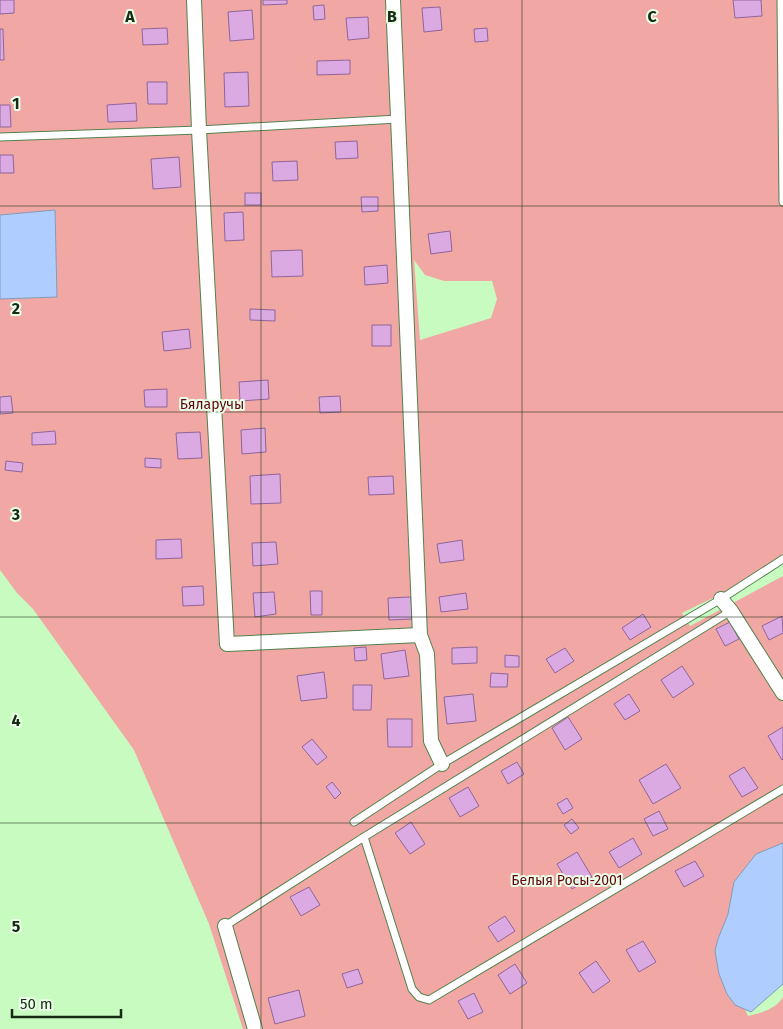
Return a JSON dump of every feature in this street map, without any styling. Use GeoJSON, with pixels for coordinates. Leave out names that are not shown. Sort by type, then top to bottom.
{"type":"FeatureCollection","features":[{"type":"Feature","properties":{"kind":"street"},"geometry":{"type":"LineString","coordinates":[[194,0],[199,130],[227,644],[420,634]]}},
{"type":"Feature","properties":{"kind":"street"},"geometry":{"type":"LineString","coordinates":[[393,0],[420,634],[427,654],[431,741],[442,764]]}},
{"type":"Feature","properties":{"kind":"street"},"geometry":{"type":"LineString","coordinates":[[721,599],[731,611],[783,693]]}},
{"type":"Feature","properties":{"kind":"street"},"geometry":{"type":"LineString","coordinates":[[225,926],[255,1029]]}},
{"type":"Feature","properties":{"kind":"lane"},"geometry":{"type":"LineString","coordinates":[[781,0],[782,202]]}},
{"type":"Feature","properties":{"kind":"lane"},"geometry":{"type":"LineString","coordinates":[[0,137],[199,130],[398,119]]}},
{"type":"Feature","properties":{"kind":"lane"},"geometry":{"type":"LineString","coordinates":[[354,822],[442,764],[721,599],[783,559]]}},
{"type":"Feature","properties":{"kind":"lane"},"geometry":{"type":"LineString","coordinates":[[225,926],[364,837],[731,611]]}},
{"type":"Feature","properties":{"kind":"lane"},"geometry":{"type":"LineString","coordinates":[[364,837],[412,989],[419,997],[429,1000],[783,789]]}},
{"type":"Feature","properties":{"kind":"green space"},"geometry":{"type":"Polygon","coordinates":[[[0,0],[783,0],[783,564],[682,613],[690,626],[783,576],[783,851],[734,984],[748,1016],[763,1012],[776,1005],[783,997],[783,1029],[243,1029],[209,924],[134,750],[33,609],[17,593],[0,570],[0,0]],[[414,260],[420,340],[491,318],[497,299],[492,281],[444,281],[425,275],[414,260]]]}},
{"type":"Feature","properties":{"kind":"water"},"geometry":{"type":"Polygon","coordinates":[[[55,210],[57,297],[0,299],[0,215],[55,210]]]}},
{"type":"Feature","properties":{"kind":"water"},"geometry":{"type":"Polygon","coordinates":[[[783,843],[783,984],[751,1012],[735,1005],[727,994],[719,974],[715,951],[728,914],[734,882],[756,854],[783,843]]]}},
{"type":"Feature","properties":{"kind":"building"},"geometry":{"type":"Polygon","coordinates":[[[0,0],[14,0],[14,13],[0,14],[0,0]]]}},
{"type":"Feature","properties":{"kind":"building"},"geometry":{"type":"Polygon","coordinates":[[[263,0],[287,0],[287,4],[263,5],[263,0]]]}},
{"type":"Feature","properties":{"kind":"building"},"geometry":{"type":"Polygon","coordinates":[[[733,0],[761,0],[762,16],[735,18],[733,0]]]}},
{"type":"Feature","properties":{"kind":"building"},"geometry":{"type":"Polygon","coordinates":[[[324,5],[325,19],[314,20],[313,6],[324,5]]]}},
{"type":"Feature","properties":{"kind":"building"},"geometry":{"type":"Polygon","coordinates":[[[440,7],[442,30],[424,32],[422,8],[440,7]]]}},
{"type":"Feature","properties":{"kind":"building"},"geometry":{"type":"Polygon","coordinates":[[[252,10],[254,39],[230,41],[228,12],[252,10]]]}},
{"type":"Feature","properties":{"kind":"building"},"geometry":{"type":"Polygon","coordinates":[[[368,17],[369,38],[348,40],[346,18],[368,17]]]}},
{"type":"Feature","properties":{"kind":"building"},"geometry":{"type":"Polygon","coordinates":[[[167,28],[168,44],[143,45],[142,29],[167,28]]]}},
{"type":"Feature","properties":{"kind":"building"},"geometry":{"type":"Polygon","coordinates":[[[487,28],[488,41],[475,42],[474,29],[487,28]]]}},
{"type":"Feature","properties":{"kind":"building"},"geometry":{"type":"Polygon","coordinates":[[[0,29],[3,29],[4,60],[0,60],[0,29]]]}},
{"type":"Feature","properties":{"kind":"building"},"geometry":{"type":"Polygon","coordinates":[[[350,60],[350,74],[317,75],[317,61],[350,60]]]}},
{"type":"Feature","properties":{"kind":"building"},"geometry":{"type":"Polygon","coordinates":[[[248,72],[249,106],[225,107],[224,73],[248,72]]]}},
{"type":"Feature","properties":{"kind":"building"},"geometry":{"type":"Polygon","coordinates":[[[147,82],[167,82],[167,104],[148,104],[147,82]]]}},
{"type":"Feature","properties":{"kind":"building"},"geometry":{"type":"Polygon","coordinates":[[[136,103],[137,121],[108,122],[107,105],[136,103]]]}},
{"type":"Feature","properties":{"kind":"building"},"geometry":{"type":"Polygon","coordinates":[[[0,105],[10,105],[11,127],[0,127],[0,105]]]}},
{"type":"Feature","properties":{"kind":"building"},"geometry":{"type":"Polygon","coordinates":[[[357,141],[358,158],[336,159],[335,142],[357,141]]]}},
{"type":"Feature","properties":{"kind":"building"},"geometry":{"type":"Polygon","coordinates":[[[0,155],[13,155],[14,173],[0,173],[0,155]]]}},
{"type":"Feature","properties":{"kind":"building"},"geometry":{"type":"Polygon","coordinates":[[[179,157],[181,187],[153,189],[151,159],[179,157]]]}},
{"type":"Feature","properties":{"kind":"building"},"geometry":{"type":"Polygon","coordinates":[[[297,161],[298,180],[273,181],[272,162],[297,161]]]}},
{"type":"Feature","properties":{"kind":"building"},"geometry":{"type":"Polygon","coordinates":[[[245,193],[261,193],[261,205],[245,205],[245,193]]]}},
{"type":"Feature","properties":{"kind":"building"},"geometry":{"type":"Polygon","coordinates":[[[361,197],[378,197],[378,211],[362,212],[361,197]]]}},
{"type":"Feature","properties":{"kind":"building"},"geometry":{"type":"Polygon","coordinates":[[[243,212],[244,240],[225,241],[224,213],[243,212]]]}},
{"type":"Feature","properties":{"kind":"building"},"geometry":{"type":"Polygon","coordinates":[[[450,231],[452,251],[431,254],[428,234],[450,231]]]}},
{"type":"Feature","properties":{"kind":"building"},"geometry":{"type":"Polygon","coordinates":[[[302,250],[303,276],[272,277],[271,251],[302,250]]]}},
{"type":"Feature","properties":{"kind":"building"},"geometry":{"type":"Polygon","coordinates":[[[387,265],[388,283],[365,285],[364,267],[387,265]]]}},
{"type":"Feature","properties":{"kind":"building"},"geometry":{"type":"Polygon","coordinates":[[[250,309],[275,310],[275,321],[250,320],[250,309]]]}},
{"type":"Feature","properties":{"kind":"building"},"geometry":{"type":"Polygon","coordinates":[[[372,325],[391,325],[391,346],[372,346],[372,325]]]}},
{"type":"Feature","properties":{"kind":"building"},"geometry":{"type":"Polygon","coordinates":[[[189,329],[191,348],[164,351],[162,332],[189,329]]]}},
{"type":"Feature","properties":{"kind":"building"},"geometry":{"type":"Polygon","coordinates":[[[268,380],[269,399],[240,401],[239,382],[268,380]]]}},
{"type":"Feature","properties":{"kind":"building"},"geometry":{"type":"Polygon","coordinates":[[[167,389],[167,407],[145,407],[144,390],[167,389]]]}},
{"type":"Feature","properties":{"kind":"building"},"geometry":{"type":"Polygon","coordinates":[[[11,396],[13,413],[0,414],[0,397],[11,396]]]}},
{"type":"Feature","properties":{"kind":"building"},"geometry":{"type":"Polygon","coordinates":[[[340,396],[341,412],[320,413],[319,397],[340,396]]]}},
{"type":"Feature","properties":{"kind":"building"},"geometry":{"type":"Polygon","coordinates":[[[265,428],[266,452],[242,454],[241,430],[265,428]]]}},
{"type":"Feature","properties":{"kind":"building"},"geometry":{"type":"Polygon","coordinates":[[[55,431],[56,444],[32,445],[32,433],[55,431]]]}},
{"type":"Feature","properties":{"kind":"building"},"geometry":{"type":"Polygon","coordinates":[[[200,432],[202,458],[178,459],[176,433],[200,432]]]}},
{"type":"Feature","properties":{"kind":"building"},"geometry":{"type":"Polygon","coordinates":[[[145,458],[161,459],[161,468],[145,467],[145,458]]]}},
{"type":"Feature","properties":{"kind":"building"},"geometry":{"type":"Polygon","coordinates":[[[6,461],[23,463],[22,472],[5,470],[6,461]]]}},
{"type":"Feature","properties":{"kind":"building"},"geometry":{"type":"Polygon","coordinates":[[[280,474],[281,503],[251,504],[250,476],[280,474]]]}},
{"type":"Feature","properties":{"kind":"building"},"geometry":{"type":"Polygon","coordinates":[[[393,476],[394,494],[369,495],[368,477],[393,476]]]}},
{"type":"Feature","properties":{"kind":"building"},"geometry":{"type":"Polygon","coordinates":[[[181,539],[182,558],[156,559],[156,540],[181,539]]]}},
{"type":"Feature","properties":{"kind":"building"},"geometry":{"type":"Polygon","coordinates":[[[462,540],[464,560],[440,563],[437,544],[462,540]]]}},
{"type":"Feature","properties":{"kind":"building"},"geometry":{"type":"Polygon","coordinates":[[[276,542],[278,564],[253,566],[252,543],[276,542]]]}},
{"type":"Feature","properties":{"kind":"building"},"geometry":{"type":"Polygon","coordinates":[[[203,586],[204,605],[183,606],[182,587],[203,586]]]}},
{"type":"Feature","properties":{"kind":"building"},"geometry":{"type":"Polygon","coordinates":[[[310,591],[322,591],[322,615],[311,615],[310,591]]]}},
{"type":"Feature","properties":{"kind":"building"},"geometry":{"type":"Polygon","coordinates":[[[274,592],[276,614],[255,617],[253,593],[274,592]]]}},
{"type":"Feature","properties":{"kind":"building"},"geometry":{"type":"Polygon","coordinates":[[[466,593],[468,609],[441,612],[439,597],[466,593]]]}},
{"type":"Feature","properties":{"kind":"building"},"geometry":{"type":"Polygon","coordinates":[[[411,597],[412,619],[389,620],[388,598],[411,597]]]}},
{"type":"Feature","properties":{"kind":"building"},"geometry":{"type":"Polygon","coordinates":[[[643,614],[651,627],[630,640],[622,628],[643,614]]]}},
{"type":"Feature","properties":{"kind":"building"},"geometry":{"type":"Polygon","coordinates":[[[782,616],[783,633],[769,640],[762,626],[782,616]]]}},
{"type":"Feature","properties":{"kind":"building"},"geometry":{"type":"Polygon","coordinates":[[[730,622],[739,639],[725,646],[716,629],[730,622]]]}},
{"type":"Feature","properties":{"kind":"building"},"geometry":{"type":"Polygon","coordinates":[[[366,647],[367,660],[355,661],[354,648],[366,647]]]}},
{"type":"Feature","properties":{"kind":"building"},"geometry":{"type":"Polygon","coordinates":[[[477,647],[477,663],[452,664],[452,648],[477,647]]]}},
{"type":"Feature","properties":{"kind":"building"},"geometry":{"type":"Polygon","coordinates":[[[565,648],[574,661],[555,673],[546,659],[565,648]]]}},
{"type":"Feature","properties":{"kind":"building"},"geometry":{"type":"Polygon","coordinates":[[[405,650],[409,676],[384,679],[381,654],[405,650]]]}},
{"type":"Feature","properties":{"kind":"building"},"geometry":{"type":"Polygon","coordinates":[[[505,655],[519,656],[519,667],[505,667],[505,655]]]}},
{"type":"Feature","properties":{"kind":"building"},"geometry":{"type":"Polygon","coordinates":[[[682,666],[694,684],[673,698],[661,680],[682,666]]]}},
{"type":"Feature","properties":{"kind":"building"},"geometry":{"type":"Polygon","coordinates":[[[324,672],[327,698],[301,701],[297,676],[324,672]]]}},
{"type":"Feature","properties":{"kind":"building"},"geometry":{"type":"Polygon","coordinates":[[[491,673],[508,674],[507,687],[490,687],[491,673]]]}},
{"type":"Feature","properties":{"kind":"building"},"geometry":{"type":"Polygon","coordinates":[[[353,685],[372,685],[371,710],[353,710],[353,685]]]}},
{"type":"Feature","properties":{"kind":"building"},"geometry":{"type":"Polygon","coordinates":[[[473,694],[476,721],[447,724],[444,697],[473,694]]]}},
{"type":"Feature","properties":{"kind":"building"},"geometry":{"type":"Polygon","coordinates":[[[629,694],[640,711],[625,720],[614,704],[629,694]]]}},
{"type":"Feature","properties":{"kind":"building"},"geometry":{"type":"Polygon","coordinates":[[[568,717],[582,739],[565,750],[552,728],[568,717]]]}},
{"type":"Feature","properties":{"kind":"building"},"geometry":{"type":"Polygon","coordinates":[[[387,719],[412,719],[412,747],[388,747],[387,719]]]}},
{"type":"Feature","properties":{"kind":"building"},"geometry":{"type":"Polygon","coordinates":[[[783,727],[783,759],[782,760],[768,736],[783,727]]]}},
{"type":"Feature","properties":{"kind":"building"},"geometry":{"type":"Polygon","coordinates":[[[312,739],[327,757],[317,765],[302,747],[312,739]]]}},
{"type":"Feature","properties":{"kind":"building"},"geometry":{"type":"Polygon","coordinates":[[[517,762],[524,774],[508,784],[501,771],[517,762]]]}},
{"type":"Feature","properties":{"kind":"building"},"geometry":{"type":"Polygon","coordinates":[[[666,764],[681,788],[653,804],[639,780],[666,764]]]}},
{"type":"Feature","properties":{"kind":"building"},"geometry":{"type":"Polygon","coordinates":[[[744,767],[758,788],[742,797],[729,776],[744,767]]]}},
{"type":"Feature","properties":{"kind":"building"},"geometry":{"type":"Polygon","coordinates":[[[332,782],[341,793],[335,799],[326,787],[332,782]]]}},
{"type":"Feature","properties":{"kind":"building"},"geometry":{"type":"Polygon","coordinates":[[[468,787],[479,806],[460,817],[449,798],[468,787]]]}},
{"type":"Feature","properties":{"kind":"building"},"geometry":{"type":"Polygon","coordinates":[[[567,798],[573,808],[563,814],[557,804],[567,798]]]}},
{"type":"Feature","properties":{"kind":"building"},"geometry":{"type":"Polygon","coordinates":[[[659,811],[668,829],[653,836],[644,819],[659,811]]]}},
{"type":"Feature","properties":{"kind":"building"},"geometry":{"type":"Polygon","coordinates":[[[572,819],[579,828],[571,834],[564,825],[572,819]]]}},
{"type":"Feature","properties":{"kind":"building"},"geometry":{"type":"Polygon","coordinates":[[[411,822],[425,844],[410,854],[395,833],[411,822]]]}},
{"type":"Feature","properties":{"kind":"building"},"geometry":{"type":"Polygon","coordinates":[[[633,838],[642,854],[619,868],[609,852],[633,838]]]}},
{"type":"Feature","properties":{"kind":"building"},"geometry":{"type":"Polygon","coordinates":[[[577,852],[592,877],[572,889],[557,864],[577,852]]]}},
{"type":"Feature","properties":{"kind":"building"},"geometry":{"type":"Polygon","coordinates":[[[695,861],[704,876],[684,887],[675,871],[695,861]]]}},
{"type":"Feature","properties":{"kind":"building"},"geometry":{"type":"Polygon","coordinates":[[[309,887],[320,905],[301,916],[290,897],[309,887]]]}},
{"type":"Feature","properties":{"kind":"building"},"geometry":{"type":"Polygon","coordinates":[[[505,916],[515,931],[498,942],[488,927],[505,916]]]}},
{"type":"Feature","properties":{"kind":"building"},"geometry":{"type":"Polygon","coordinates":[[[643,941],[656,962],[639,972],[626,950],[643,941]]]}},
{"type":"Feature","properties":{"kind":"building"},"geometry":{"type":"Polygon","coordinates":[[[596,961],[610,981],[593,993],[579,973],[596,961]]]}},
{"type":"Feature","properties":{"kind":"building"},"geometry":{"type":"Polygon","coordinates":[[[515,964],[527,983],[510,994],[498,975],[515,964]]]}},
{"type":"Feature","properties":{"kind":"building"},"geometry":{"type":"Polygon","coordinates":[[[358,969],[363,983],[347,988],[342,974],[358,969]]]}},
{"type":"Feature","properties":{"kind":"building"},"geometry":{"type":"Polygon","coordinates":[[[299,990],[305,1016],[275,1024],[268,998],[299,990]]]}},
{"type":"Feature","properties":{"kind":"building"},"geometry":{"type":"Polygon","coordinates":[[[474,993],[483,1012],[468,1019],[458,1001],[474,993]]]}},
{"type":"Feature","properties":{"kind":"park label","name":"Бяларучы"},"geometry":{"type":"Point","coordinates":[212,404]}},
{"type":"Feature","properties":{"kind":"park label","name":"Белыя Росы-2001"},"geometry":{"type":"Point","coordinates":[567,880]}}]}
